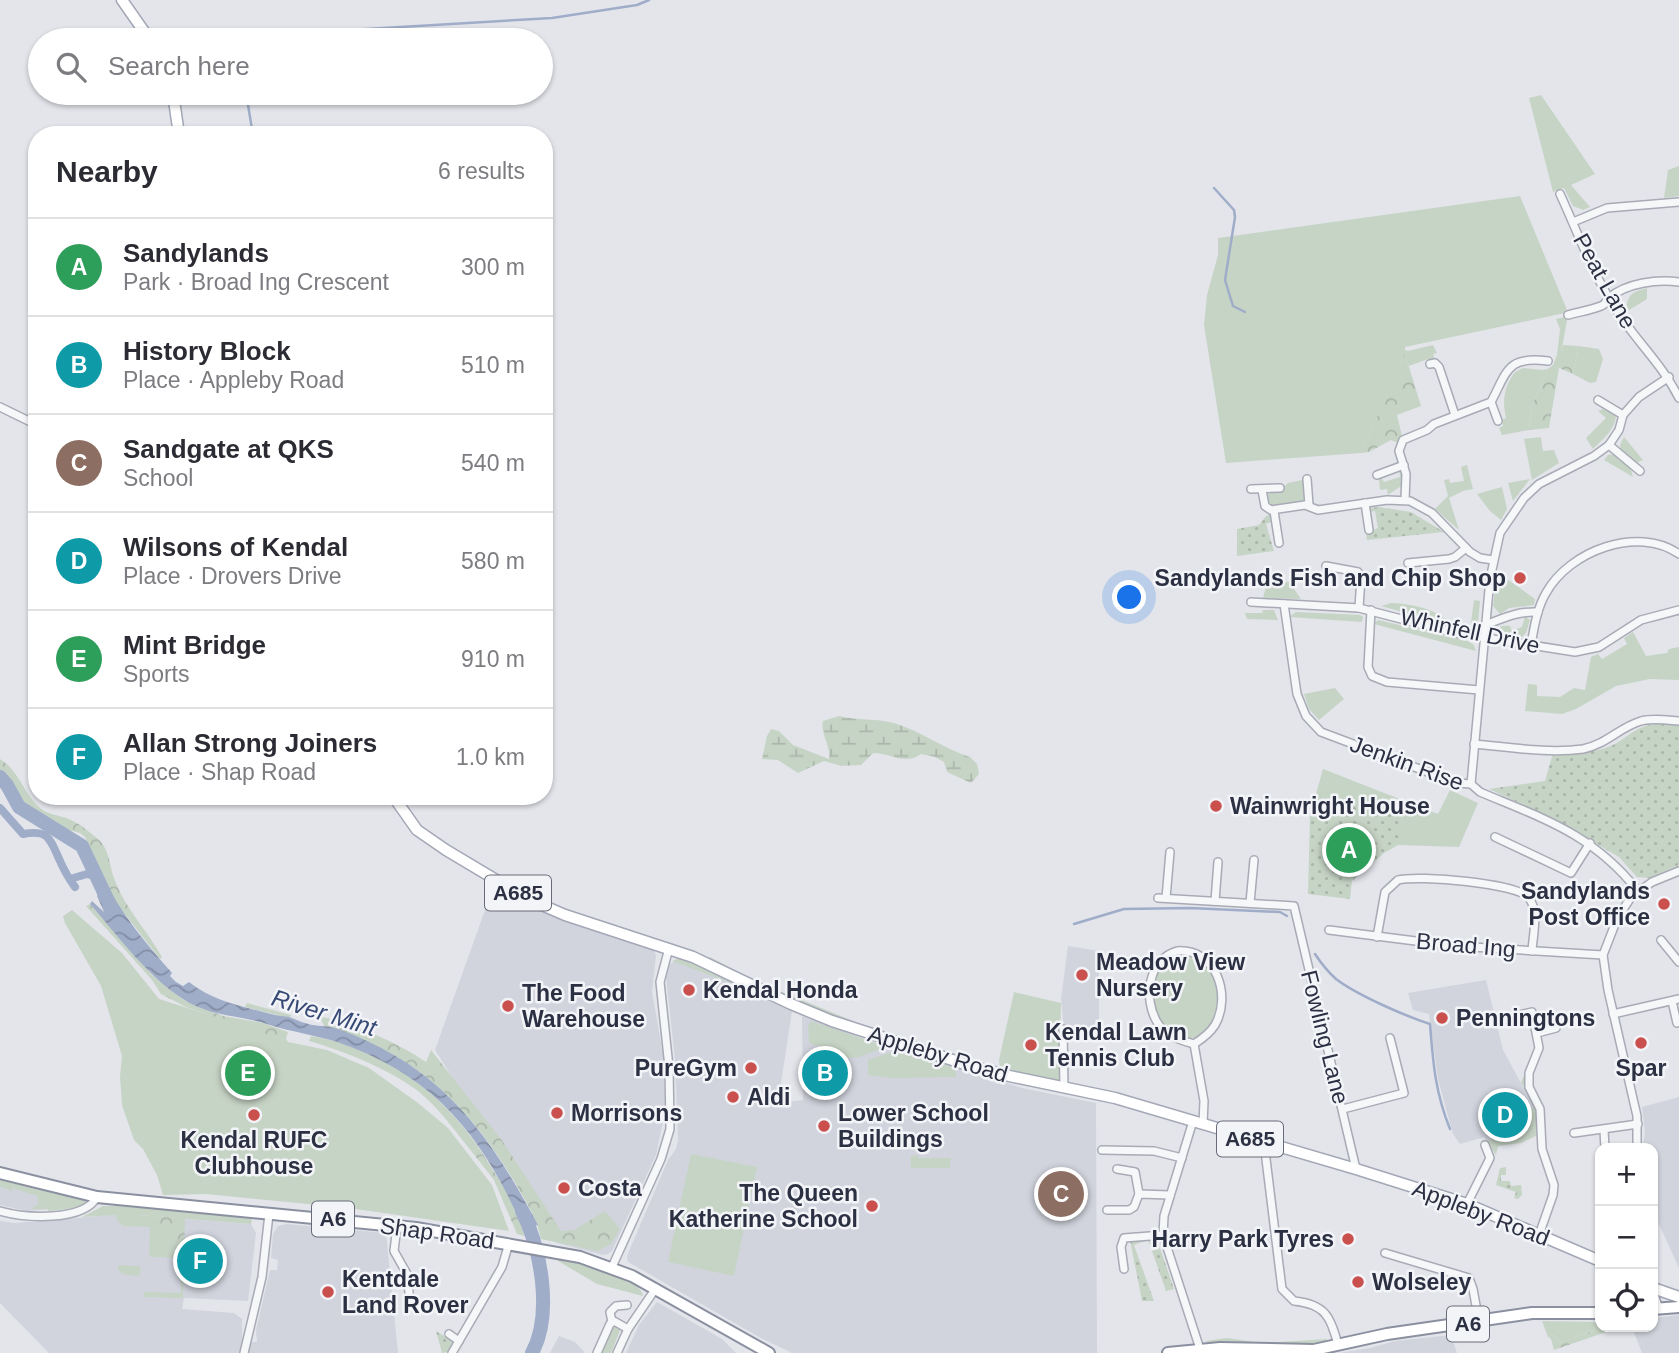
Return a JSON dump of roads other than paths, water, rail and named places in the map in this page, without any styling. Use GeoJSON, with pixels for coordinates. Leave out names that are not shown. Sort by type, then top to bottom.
{"type":"FeatureCollection","features":[{"type":"Feature","properties":{"kind":"highway","name":"Shap Road"},"geometry":{"type":"LineString","coordinates":[[0,1173],[97,1197],[397,1226],[547,1250],[612,1267],[656,1288],[769,1353]]}},
{"type":"Feature","properties":{"kind":"highway"},"geometry":{"type":"LineString","coordinates":[[1658,1309],[1679,1307]]}},
{"type":"Feature","properties":{"kind":"highway","name":"A6"},"geometry":{"type":"LineString","coordinates":[[1168,1353],[1200,1349],[1297,1352],[1387,1334],[1532,1313],[1595,1312]]}},
{"type":"Feature","properties":{"kind":"main road"},"geometry":{"type":"LineString","coordinates":[[121,0],[141,28]]}},
{"type":"Feature","properties":{"kind":"main road"},"geometry":{"type":"LineString","coordinates":[[175,105],[178,126]]}},
{"type":"Feature","properties":{"kind":"main road","name":"Appleby Road"},"geometry":{"type":"LineString","coordinates":[[399,805],[417,830],[528,899],[565,915],[668,948],[711,965],[791,1004],[856,1030],[971,1066],[1115,1098],[1356,1169],[1467,1204],[1595,1257]]}},
{"type":"Feature","properties":{"kind":"main road"},"geometry":{"type":"LineString","coordinates":[[1658,1290],[1679,1297]]}},
{"type":"Feature","properties":{"kind":"street","name":"Peat Lane"},"geometry":{"type":"LineString","coordinates":[[1560,194],[1609,298],[1668,377],[1679,398]]}},
{"type":"Feature","properties":{"kind":"street"},"geometry":{"type":"LineString","coordinates":[[1573,222],[1607,208],[1679,202]]}},
{"type":"Feature","properties":{"kind":"street"},"geometry":{"type":"LineString","coordinates":[[1568,315],[1602,305],[1626,289],[1649,282],[1679,282]]}},
{"type":"Feature","properties":{"kind":"street"},"geometry":{"type":"LineString","coordinates":[[1405,500],[1406,474],[1399,451],[1403,440],[1491,401],[1507,369],[1521,360],[1548,361]]}},
{"type":"Feature","properties":{"kind":"street"},"geometry":{"type":"LineString","coordinates":[[1430,364],[1435,363],[1439,367],[1455,415]]}},
{"type":"Feature","properties":{"kind":"street"},"geometry":{"type":"LineString","coordinates":[[1498,363],[1507,369]]}},
{"type":"Feature","properties":{"kind":"street"},"geometry":{"type":"LineString","coordinates":[[1439,367],[1449,364]]}},
{"type":"Feature","properties":{"kind":"street"},"geometry":{"type":"LineString","coordinates":[[1471,784],[1485,625],[1493,561],[1500,533],[1524,498],[1539,484],[1594,456],[1609,445],[1619,430],[1623,415],[1639,397],[1668,377]]}},
{"type":"Feature","properties":{"kind":"street"},"geometry":{"type":"LineString","coordinates":[[1598,400],[1623,415]]}},
{"type":"Feature","properties":{"kind":"street"},"geometry":{"type":"LineString","coordinates":[[1491,401],[1498,421]]}},
{"type":"Feature","properties":{"kind":"street"},"geometry":{"type":"LineString","coordinates":[[0,407],[28,421]]}},
{"type":"Feature","properties":{"kind":"street"},"geometry":{"type":"LineString","coordinates":[[1609,445],[1640,471]]}},
{"type":"Feature","properties":{"kind":"street"},"geometry":{"type":"LineString","coordinates":[[1377,475],[1404,465]]}},
{"type":"Feature","properties":{"kind":"street"},"geometry":{"type":"LineString","coordinates":[[1307,479],[1309,505]]}},
{"type":"Feature","properties":{"kind":"street"},"geometry":{"type":"LineString","coordinates":[[1251,489],[1280,488]]}},
{"type":"Feature","properties":{"kind":"street"},"geometry":{"type":"LineString","coordinates":[[1262,490],[1265,506],[1274,510],[1309,505],[1318,509],[1405,500],[1427,509],[1475,556],[1493,561]]}},
{"type":"Feature","properties":{"kind":"street"},"geometry":{"type":"LineString","coordinates":[[1365,503],[1369,530]]}},
{"type":"Feature","properties":{"kind":"street"},"geometry":{"type":"LineString","coordinates":[[1274,510],[1279,543]]}},
{"type":"Feature","properties":{"kind":"street"},"geometry":{"type":"LineString","coordinates":[[1531,645],[1545,594],[1566,569],[1592,552],[1632,542],[1670,547],[1679,554]]}},
{"type":"Feature","properties":{"kind":"street"},"geometry":{"type":"LineString","coordinates":[[1408,563],[1449,559],[1466,548]]}},
{"type":"Feature","properties":{"kind":"street"},"geometry":{"type":"LineString","coordinates":[[1325,566],[1358,572],[1361,577],[1359,608]]}},
{"type":"Feature","properties":{"kind":"street","name":"Whinfell Drive"},"geometry":{"type":"LineString","coordinates":[[1251,602],[1359,608],[1484,638],[1574,652],[1600,647],[1642,620],[1679,610]]}},
{"type":"Feature","properties":{"kind":"street","name":"Jenkin Rise"},"geometry":{"type":"LineString","coordinates":[[1284,604],[1297,694],[1306,716],[1321,732],[1457,783],[1471,784],[1480,792],[1565,828],[1590,843],[1621,870],[1638,891]]}},
{"type":"Feature","properties":{"kind":"street"},"geometry":{"type":"LineString","coordinates":[[1371,610],[1368,667],[1372,676],[1387,682],[1479,690]]}},
{"type":"Feature","properties":{"kind":"street"},"geometry":{"type":"LineString","coordinates":[[1485,625],[1525,611],[1538,612]]}},
{"type":"Feature","properties":{"kind":"street"},"geometry":{"type":"LineString","coordinates":[[1474,744],[1581,749],[1599,745],[1639,722],[1660,719],[1679,721]]}},
{"type":"Feature","properties":{"kind":"street"},"geometry":{"type":"LineString","coordinates":[[1495,837],[1571,873],[1590,843]]}},
{"type":"Feature","properties":{"kind":"street"},"geometry":{"type":"LineString","coordinates":[[1170,852],[1162,898],[1250,903],[1254,860]]}},
{"type":"Feature","properties":{"kind":"street"},"geometry":{"type":"LineString","coordinates":[[1215,901],[1218,862]]}},
{"type":"Feature","properties":{"kind":"street"},"geometry":{"type":"LineString","coordinates":[[1637,1143],[1638,1124],[1603,955],[1617,919],[1632,897],[1652,882],[1679,871]]}},
{"type":"Feature","properties":{"kind":"street"},"geometry":{"type":"LineString","coordinates":[[1377,937],[1385,892],[1398,880],[1462,881],[1513,888],[1529,898],[1534,908],[1532,951]]}},
{"type":"Feature","properties":{"kind":"street","name":"Fowling Lane"},"geometry":{"type":"LineString","coordinates":[[1250,903],[1294,906],[1356,1169]]}},
{"type":"Feature","properties":{"kind":"street","name":"Broad Ing"},"geometry":{"type":"LineString","coordinates":[[1329,930],[1377,937],[1603,955]]}},
{"type":"Feature","properties":{"kind":"street"},"geometry":{"type":"LineString","coordinates":[[1661,940],[1679,962]]}},
{"type":"Feature","properties":{"kind":"street"},"geometry":{"type":"LineString","coordinates":[[612,1267],[661,1159],[670,1129],[669,1067],[660,982],[668,948]]}},
{"type":"Feature","properties":{"kind":"street"},"geometry":{"type":"LineString","coordinates":[[1177,951],[1186,951],[1206,959],[1220,982],[1223,1002],[1220,1015],[1214,1027],[1195,1044],[1177,1039],[1165,1031],[1157,1022],[1150,999],[1150,987],[1156,968],[1166,957],[1177,951]]}},
{"type":"Feature","properties":{"kind":"street"},"geometry":{"type":"LineString","coordinates":[[1614,1014],[1675,1000],[1676,1023]]}},
{"type":"Feature","properties":{"kind":"street"},"geometry":{"type":"LineString","coordinates":[[1519,1015],[1532,1012],[1537,1033],[1539,1048],[1529,1073],[1529,1087],[1540,1109],[1542,1149],[1554,1185],[1539,1235]]}},
{"type":"Feature","properties":{"kind":"street"},"geometry":{"type":"LineString","coordinates":[[1537,1033],[1556,1028]]}},
{"type":"Feature","properties":{"kind":"street"},"geometry":{"type":"LineString","coordinates":[[1063,1029],[1064,1088]]}},
{"type":"Feature","properties":{"kind":"street"},"geometry":{"type":"LineString","coordinates":[[1343,1109],[1404,1093],[1390,1038]]}},
{"type":"Feature","properties":{"kind":"street"},"geometry":{"type":"LineString","coordinates":[[1195,1044],[1204,1101],[1170,1195],[1164,1216],[1163,1235],[1200,1349]]}},
{"type":"Feature","properties":{"kind":"street"},"geometry":{"type":"LineString","coordinates":[[1574,1133],[1638,1124]]}},
{"type":"Feature","properties":{"kind":"street"},"geometry":{"type":"LineString","coordinates":[[1604,1130],[1605,1143]]}},
{"type":"Feature","properties":{"kind":"street"},"geometry":{"type":"LineString","coordinates":[[1264,1143],[1282,1289],[1294,1301],[1311,1303],[1321,1309],[1331,1325],[1338,1345]]}},
{"type":"Feature","properties":{"kind":"street"},"geometry":{"type":"LineString","coordinates":[[1467,1204],[1490,1158],[1485,1145]]}},
{"type":"Feature","properties":{"kind":"street"},"geometry":{"type":"LineString","coordinates":[[1102,1150],[1154,1151],[1182,1158]]}},
{"type":"Feature","properties":{"kind":"street"},"geometry":{"type":"LineString","coordinates":[[1107,1210],[1129,1210],[1134,1207],[1139,1194],[1135,1172],[1117,1169]]}},
{"type":"Feature","properties":{"kind":"street"},"geometry":{"type":"LineString","coordinates":[[1139,1194],[1170,1195]]}},
{"type":"Feature","properties":{"kind":"street"},"geometry":{"type":"LineString","coordinates":[[0,1211],[27,1216],[81,1211],[91,1206],[97,1197]]}},
{"type":"Feature","properties":{"kind":"street"},"geometry":{"type":"LineString","coordinates":[[244,1353],[262,1277],[269,1214]]}},
{"type":"Feature","properties":{"kind":"street"},"geometry":{"type":"LineString","coordinates":[[397,1226],[394,1251],[407,1273],[410,1302]]}},
{"type":"Feature","properties":{"kind":"street"},"geometry":{"type":"LineString","coordinates":[[1124,1269],[1121,1247],[1124,1238],[1163,1235]]}},
{"type":"Feature","properties":{"kind":"street"},"geometry":{"type":"LineString","coordinates":[[452,1353],[502,1267],[509,1243]]}},
{"type":"Feature","properties":{"kind":"street"},"geometry":{"type":"LineString","coordinates":[[1385,1253],[1469,1278],[1474,1289],[1479,1322]]}},
{"type":"Feature","properties":{"kind":"street"},"geometry":{"type":"LineString","coordinates":[[617,1353],[628,1329],[656,1288]]}},
{"type":"Feature","properties":{"kind":"street"},"geometry":{"type":"LineString","coordinates":[[597,1353],[612,1322],[610,1312],[616,1306],[627,1305]]}},
{"type":"Feature","properties":{"kind":"street"},"geometry":{"type":"LineString","coordinates":[[612,1322],[628,1329]]}},
{"type":"Feature","properties":{"kind":"street"},"geometry":{"type":"LineString","coordinates":[[449,1334],[460,1340]]}},
{"type":"Feature","properties":{"kind":"water"},"geometry":{"type":"Polygon","coordinates":[[[104,880],[127,917],[172,973],[170,976],[176,982],[183,986],[189,982],[208,994],[238,1005],[312,1025],[338,1029],[374,1044],[406,1062],[434,1083],[480,1132],[501,1161],[538,1225],[523,1228],[508,1195],[472,1137],[428,1091],[401,1072],[337,1042],[193,1005],[157,979],[90,904],[92,901],[104,912],[97,896],[104,880]]]}},
{"type":"Feature","properties":{"kind":"waterway"},"geometry":{"type":"LineString","coordinates":[[384,28],[552,18],[637,5],[649,0]]}},
{"type":"Feature","properties":{"kind":"waterway"},"geometry":{"type":"LineString","coordinates":[[248,105],[252,126]]}},
{"type":"Feature","properties":{"kind":"waterway"},"geometry":{"type":"LineString","coordinates":[[1214,188],[1234,210],[1225,280],[1233,306],[1245,312]]}},
{"type":"Feature","properties":{"kind":"waterway","name":"River Mint"},"geometry":{"type":"LineString","coordinates":[[0,777],[19,807],[82,846],[109,903]]}},
{"type":"Feature","properties":{"kind":"waterway"},"geometry":{"type":"LineString","coordinates":[[0,808],[23,834],[39,833],[48,838],[75,887]]}},
{"type":"Feature","properties":{"kind":"waterway"},"geometry":{"type":"LineString","coordinates":[[70,879],[87,874],[96,876]]}},
{"type":"Feature","properties":{"kind":"waterway"},"geometry":{"type":"LineString","coordinates":[[1074,924],[1124,909],[1190,908],[1280,912],[1287,916]]}},
{"type":"Feature","properties":{"kind":"waterway"},"geometry":{"type":"LineString","coordinates":[[1315,954],[1336,979],[1356,992],[1430,1024],[1438,1090],[1450,1129]]}},
{"type":"Feature","properties":{"kind":"waterway","name":"River Mint"},"geometry":{"type":"LineString","coordinates":[[522,1211],[535,1244],[542,1282],[542,1320],[532,1353]]}},
{"type":"Feature","properties":{"kind":"place","name":"Sandylands Fish and Chip Shop"},"geometry":{"type":"Point","coordinates":[1520,578]}},
{"type":"Feature","properties":{"kind":"place","name":"Wainwright House"},"geometry":{"type":"Point","coordinates":[1216,806]}},
{"type":"Feature","properties":{"kind":"place","name":"Sandylands"},"geometry":{"type":"Point","coordinates":[1349,850]}},
{"type":"Feature","properties":{"kind":"place","name":"Sandylands Post Office"},"geometry":{"type":"Point","coordinates":[1664,904]}},
{"type":"Feature","properties":{"kind":"place","name":"Meadow View Nursery"},"geometry":{"type":"Point","coordinates":[1082,975]}},
{"type":"Feature","properties":{"kind":"place","name":"Kendal Honda"},"geometry":{"type":"Point","coordinates":[689,990]}},
{"type":"Feature","properties":{"kind":"place","name":"The Food Warehouse"},"geometry":{"type":"Point","coordinates":[508,1006]}},
{"type":"Feature","properties":{"kind":"place","name":"Penningtons"},"geometry":{"type":"Point","coordinates":[1442,1018]}},
{"type":"Feature","properties":{"kind":"place","name":"Spar"},"geometry":{"type":"Point","coordinates":[1641,1043]}},
{"type":"Feature","properties":{"kind":"place","name":"Kendal Lawn Tennis Club"},"geometry":{"type":"Point","coordinates":[1031,1045]}},
{"type":"Feature","properties":{"kind":"place","name":"PureGym"},"geometry":{"type":"Point","coordinates":[751,1068]}},
{"type":"Feature","properties":{"kind":"place","name":"Mint Bridge"},"geometry":{"type":"Point","coordinates":[248,1073]}},
{"type":"Feature","properties":{"kind":"place","name":"History Block"},"geometry":{"type":"Point","coordinates":[825,1073]}},
{"type":"Feature","properties":{"kind":"place","name":"Aldi"},"geometry":{"type":"Point","coordinates":[733,1097]}},
{"type":"Feature","properties":{"kind":"place","name":"Morrisons"},"geometry":{"type":"Point","coordinates":[557,1113]}},
{"type":"Feature","properties":{"kind":"place","name":"Kendal RUFC Clubhouse"},"geometry":{"type":"Point","coordinates":[254,1115]}},
{"type":"Feature","properties":{"kind":"place","name":"Wilsons of Kendal"},"geometry":{"type":"Point","coordinates":[1505,1115]}},
{"type":"Feature","properties":{"kind":"place","name":"Lower School Buildings"},"geometry":{"type":"Point","coordinates":[824,1126]}},
{"type":"Feature","properties":{"kind":"place","name":"Costa"},"geometry":{"type":"Point","coordinates":[564,1188]}},
{"type":"Feature","properties":{"kind":"place","name":"Sandgate at QKS"},"geometry":{"type":"Point","coordinates":[1061,1194]}},
{"type":"Feature","properties":{"kind":"place","name":"The Queen Katherine School"},"geometry":{"type":"Point","coordinates":[872,1206]}},
{"type":"Feature","properties":{"kind":"place","name":"Harry Park Tyres"},"geometry":{"type":"Point","coordinates":[1348,1239]}},
{"type":"Feature","properties":{"kind":"place","name":"Allan Strong Joiners"},"geometry":{"type":"Point","coordinates":[200,1261]}},
{"type":"Feature","properties":{"kind":"place","name":"Wolseley"},"geometry":{"type":"Point","coordinates":[1358,1282]}},
{"type":"Feature","properties":{"kind":"place","name":"Kentdale Land Rover"},"geometry":{"type":"Point","coordinates":[328,1292]}}]}
